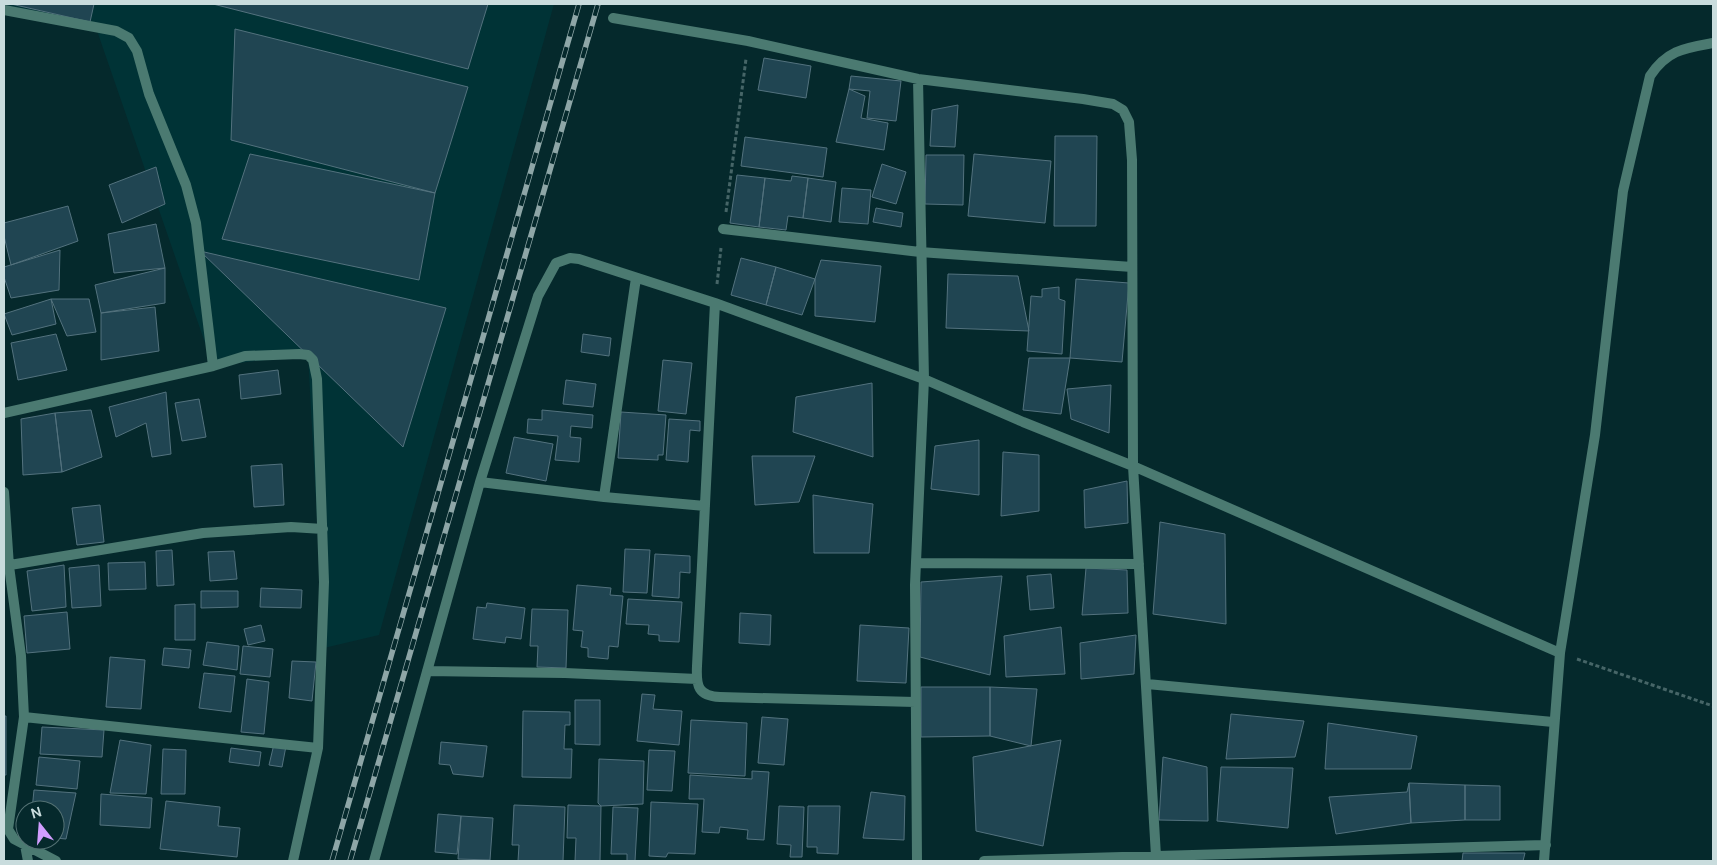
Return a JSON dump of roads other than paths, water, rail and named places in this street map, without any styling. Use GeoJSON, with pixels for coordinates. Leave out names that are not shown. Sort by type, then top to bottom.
{"type":"FeatureCollection","features":[{"type":"Feature","properties":{"kind":"street"},"geometry":{"type":"LineString","coordinates":[[4,10],[116,31],[129,38],[133,44],[149,94],[189,194],[196,223],[213,366]]}},
{"type":"Feature","properties":{"kind":"street"},"geometry":{"type":"LineString","coordinates":[[613,18],[748,41],[918,79],[1083,99],[1113,104],[1123,110],[1129,122],[1132,160],[1133,466],[1156,856]]}},
{"type":"Feature","properties":{"kind":"street"},"geometry":{"type":"LineString","coordinates":[[1544,861],[1553,722],[1560,653],[1595,435],[1623,191],[1650,76],[1659,62],[1671,53],[1713,42]]}},
{"type":"Feature","properties":{"kind":"street"},"geometry":{"type":"LineString","coordinates":[[917,861],[916,563],[924,379],[918,79]]}},
{"type":"Feature","properties":{"kind":"street"},"geometry":{"type":"LineString","coordinates":[[723,229],[920,252],[1132,267]]}},
{"type":"Feature","properties":{"kind":"street"},"geometry":{"type":"LineString","coordinates":[[374,861],[480,482],[538,296],[550,269],[562,260],[579,259],[715,303],[924,379],[1023,422],[1133,466],[1560,653]]}},
{"type":"Feature","properties":{"kind":"street"},"geometry":{"type":"LineString","coordinates":[[604,497],[636,278]]}},
{"type":"Feature","properties":{"kind":"street"},"geometry":{"type":"LineString","coordinates":[[715,303],[696,680],[700,690],[708,696],[915,702]]}},
{"type":"Feature","properties":{"kind":"street"},"geometry":{"type":"LineString","coordinates":[[4,413],[213,366],[245,356],[299,354],[308,355],[313,360],[318,393],[323,529],[324,640],[318,748],[293,861]]}},
{"type":"Feature","properties":{"kind":"street"},"geometry":{"type":"LineString","coordinates":[[480,482],[604,497],[705,506]]}},
{"type":"Feature","properties":{"kind":"street"},"geometry":{"type":"LineString","coordinates":[[4,492],[6,566],[21,656],[24,717],[6,825],[15,840]]}},
{"type":"Feature","properties":{"kind":"street"},"geometry":{"type":"LineString","coordinates":[[6,566],[203,534],[291,527],[323,529]]}},
{"type":"Feature","properties":{"kind":"street"},"geometry":{"type":"LineString","coordinates":[[916,563],[1139,564]]}},
{"type":"Feature","properties":{"kind":"street"},"geometry":{"type":"LineString","coordinates":[[427,671],[564,673],[696,680]]}},
{"type":"Feature","properties":{"kind":"street"},"geometry":{"type":"LineString","coordinates":[[1146,684],[1553,722]]}},
{"type":"Feature","properties":{"kind":"street"},"geometry":{"type":"LineString","coordinates":[[24,717],[318,748]]}},
{"type":"Feature","properties":{"kind":"street"},"geometry":{"type":"LineString","coordinates":[[984,861],[1546,845]]}},
{"type":"Feature","properties":{"kind":"street"},"geometry":{"type":"LineString","coordinates":[[33,850],[56,861]]}},
{"type":"Feature","properties":{"kind":"railway"},"geometry":{"type":"LineString","coordinates":[[332,861],[579,4]]}},
{"type":"Feature","properties":{"kind":"railway"},"geometry":{"type":"LineString","coordinates":[[350,861],[598,4]]}}]}
